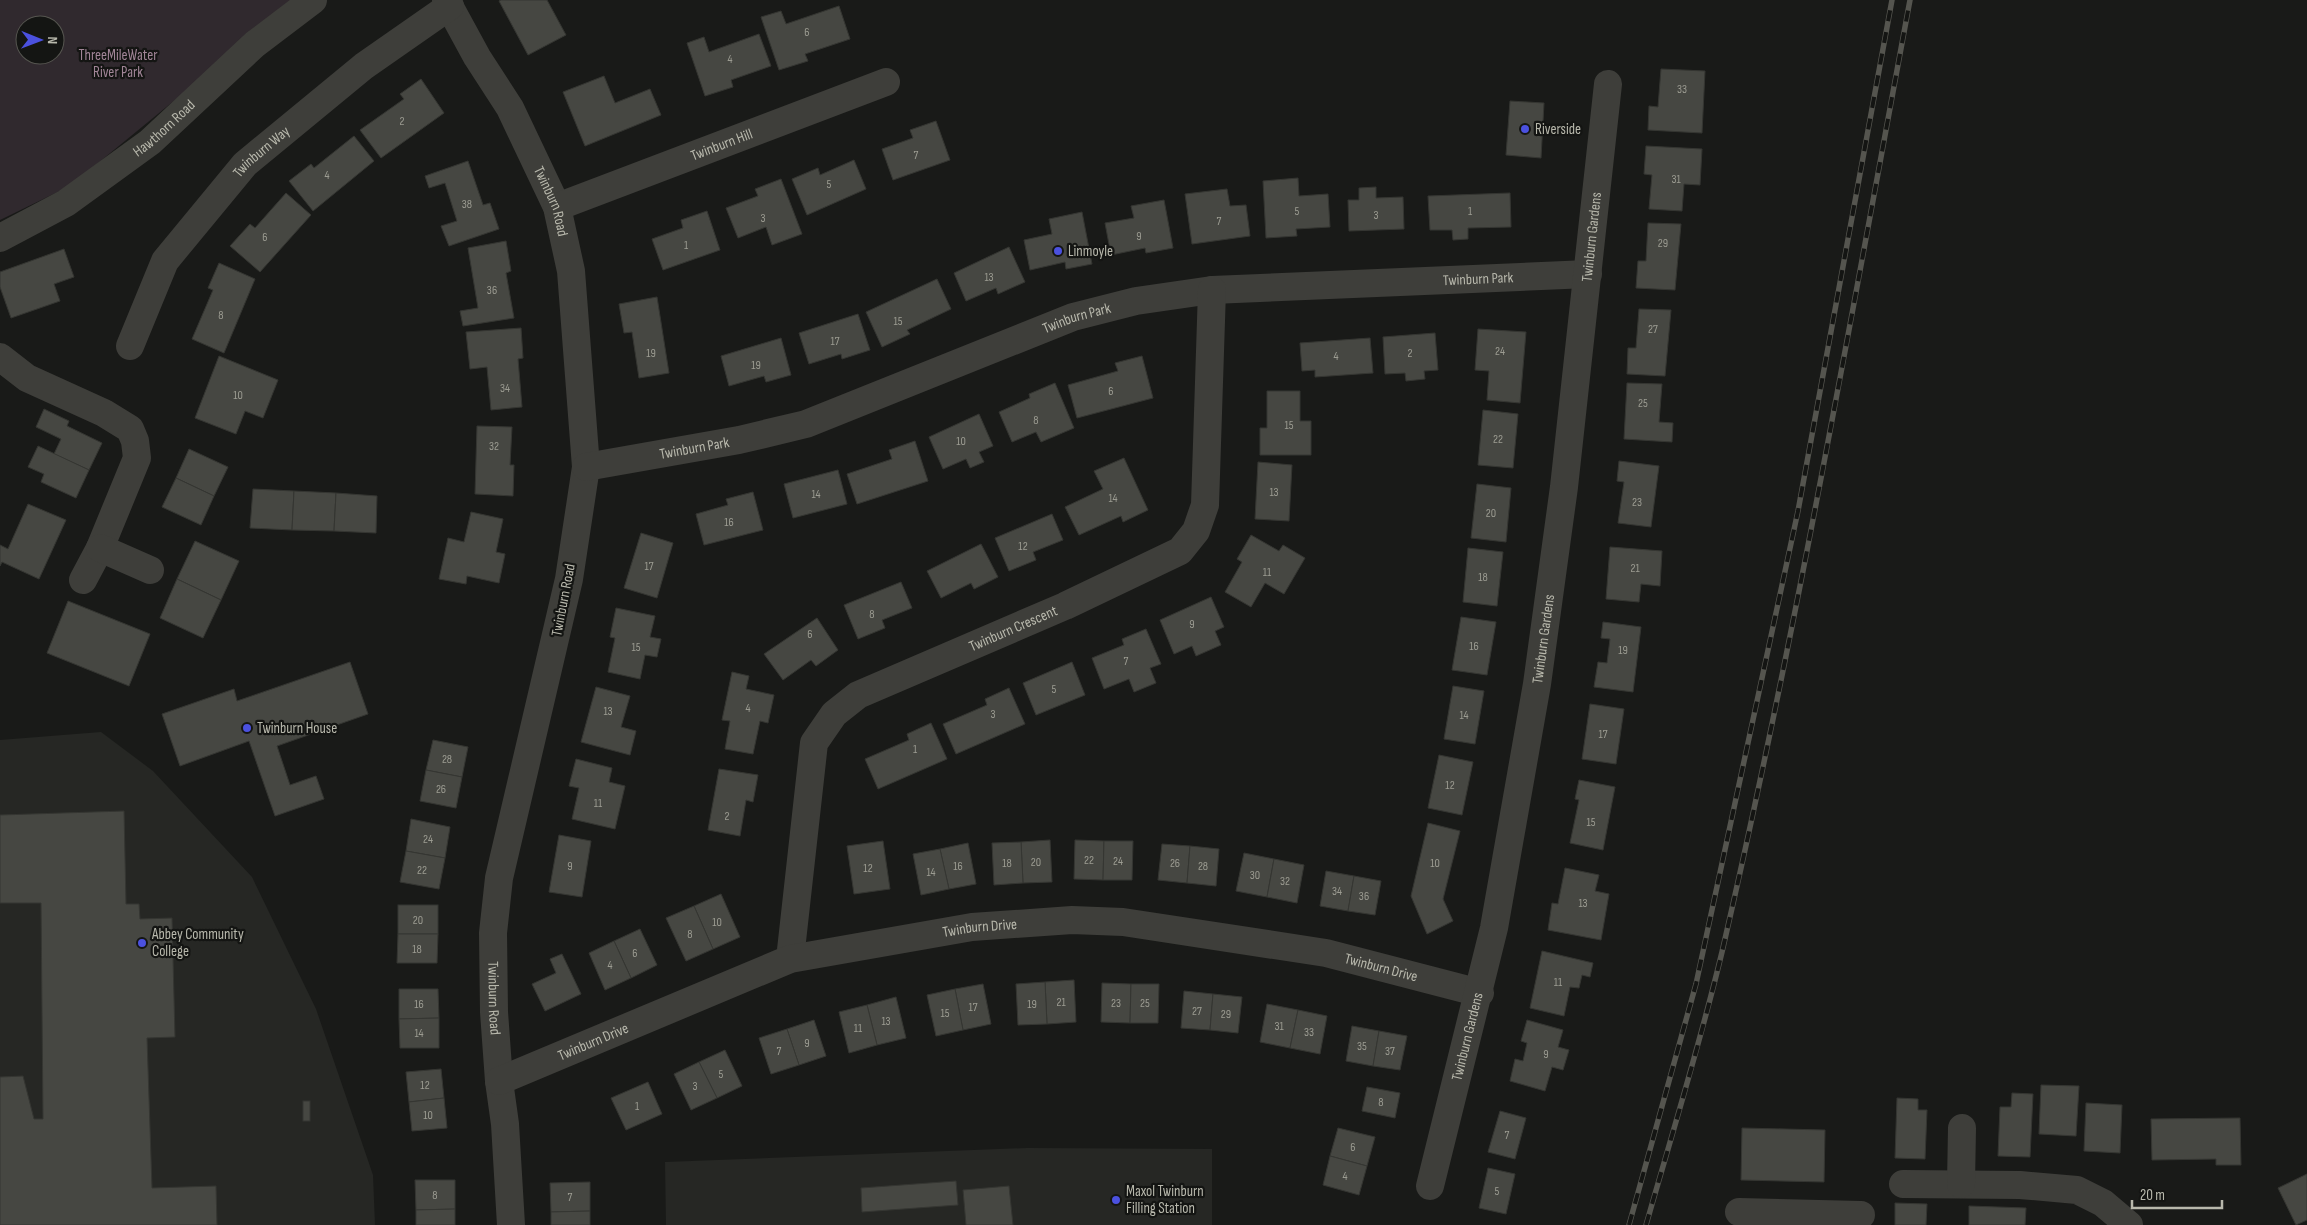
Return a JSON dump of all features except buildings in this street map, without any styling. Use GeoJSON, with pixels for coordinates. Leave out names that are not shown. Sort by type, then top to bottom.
{"type":"FeatureCollection","features":[{"type":"Feature","properties":{"kind":"street","name":"Hawthorn Road"},"geometry":{"type":"LineString","coordinates":[[0,238],[66,203],[150,142],[255,44],[313,0]]}},
{"type":"Feature","properties":{"kind":"street","name":"Twinburn Road"},"geometry":{"type":"LineString","coordinates":[[448,3],[477,57],[510,108],[557,206],[571,271],[586,467],[569,579],[499,878],[493,933],[494,1012],[499,1081],[506,1124],[511,1225]]}},
{"type":"Feature","properties":{"kind":"street","name":"Twinburn Way"},"geometry":{"type":"LineString","coordinates":[[130,346],[165,261],[245,164],[364,66],[448,3]]}},
{"type":"Feature","properties":{"kind":"street","name":"Twinburn Hill"},"geometry":{"type":"LineString","coordinates":[[557,206],[886,82]]}},
{"type":"Feature","properties":{"kind":"street","name":"Twinburn Gardens"},"geometry":{"type":"LineString","coordinates":[[1430,1186],[1480,993],[1494,928],[1537,684],[1564,486],[1608,84]]}},
{"type":"Feature","properties":{"kind":"street","name":"Twinburn Park"},"geometry":{"type":"LineString","coordinates":[[586,467],[740,440],[806,424],[1073,317],[1136,300],[1212,290],[1588,274]]}},
{"type":"Feature","properties":{"kind":"street","name":"Twinburn Crescent"},"geometry":{"type":"LineString","coordinates":[[790,959],[814,743],[834,714],[858,695],[1065,606],[1180,551],[1196,532],[1205,505],[1212,290]]}},
{"type":"Feature","properties":{"kind":"street"},"geometry":{"type":"LineString","coordinates":[[0,357],[28,378],[104,413],[130,429],[136,441],[137,458],[100,548],[83,580]]}},
{"type":"Feature","properties":{"kind":"street"},"geometry":{"type":"LineString","coordinates":[[100,548],[150,570]]}},
{"type":"Feature","properties":{"kind":"street","name":"Twinburn Drive"},"geometry":{"type":"LineString","coordinates":[[499,1081],[790,959],[972,927],[1072,920],[1123,922],[1326,953],[1480,993]]}},
{"type":"Feature","properties":{"kind":"street"},"geometry":{"type":"LineString","coordinates":[[1961,1184],[1962,1128]]}},
{"type":"Feature","properties":{"kind":"street"},"geometry":{"type":"LineString","coordinates":[[1903,1184],[2051,1187],[2077,1190],[2103,1203],[2128,1225]]}},
{"type":"Feature","properties":{"kind":"street"},"geometry":{"type":"LineString","coordinates":[[1739,1212],[1776,1219],[1861,1214]]}},
{"type":"Feature","properties":{"kind":"shaded area","name":"Abbey Community College"},"geometry":{"type":"Polygon","coordinates":[[[101,732],[153,771],[252,877],[316,1009],[373,1175],[375,1225],[0,1225],[0,740],[101,732]]]}},
{"type":"Feature","properties":{"kind":"shaded area"},"geometry":{"type":"Polygon","coordinates":[[[1027,1148],[1212,1149],[1212,1225],[666,1225],[665,1162],[1027,1148]]]}},
{"type":"Feature","properties":{"kind":"green space","name":"ThreeMileWater River Park"},"geometry":{"type":"Polygon","coordinates":[[[0,0],[297,0],[70,186],[0,220],[0,0]]]}},
{"type":"Feature","properties":{"kind":"railway"},"geometry":{"type":"LineString","coordinates":[[1629,1225],[1696,984],[1798,511],[1892,0]]}},
{"type":"Feature","properties":{"kind":"railway"},"geometry":{"type":"LineString","coordinates":[[1646,1225],[1704,1021],[1749,834],[1844,358],[1910,0]]}},
{"type":"Feature","properties":{"kind":"place","name":"Riverside"},"geometry":{"type":"Point","coordinates":[1525,129]}},
{"type":"Feature","properties":{"kind":"place","name":"Linmoyle"},"geometry":{"type":"Point","coordinates":[1058,251]}},
{"type":"Feature","properties":{"kind":"place","name":"Twinburn House"},"geometry":{"type":"Point","coordinates":[247,728]}},
{"type":"Feature","properties":{"kind":"place","name":"Abbey Community College"},"geometry":{"type":"Point","coordinates":[142,943]}},
{"type":"Feature","properties":{"kind":"place","name":"Maxol Twinburn Filling Station"},"geometry":{"type":"Point","coordinates":[1116,1200]}}]}
